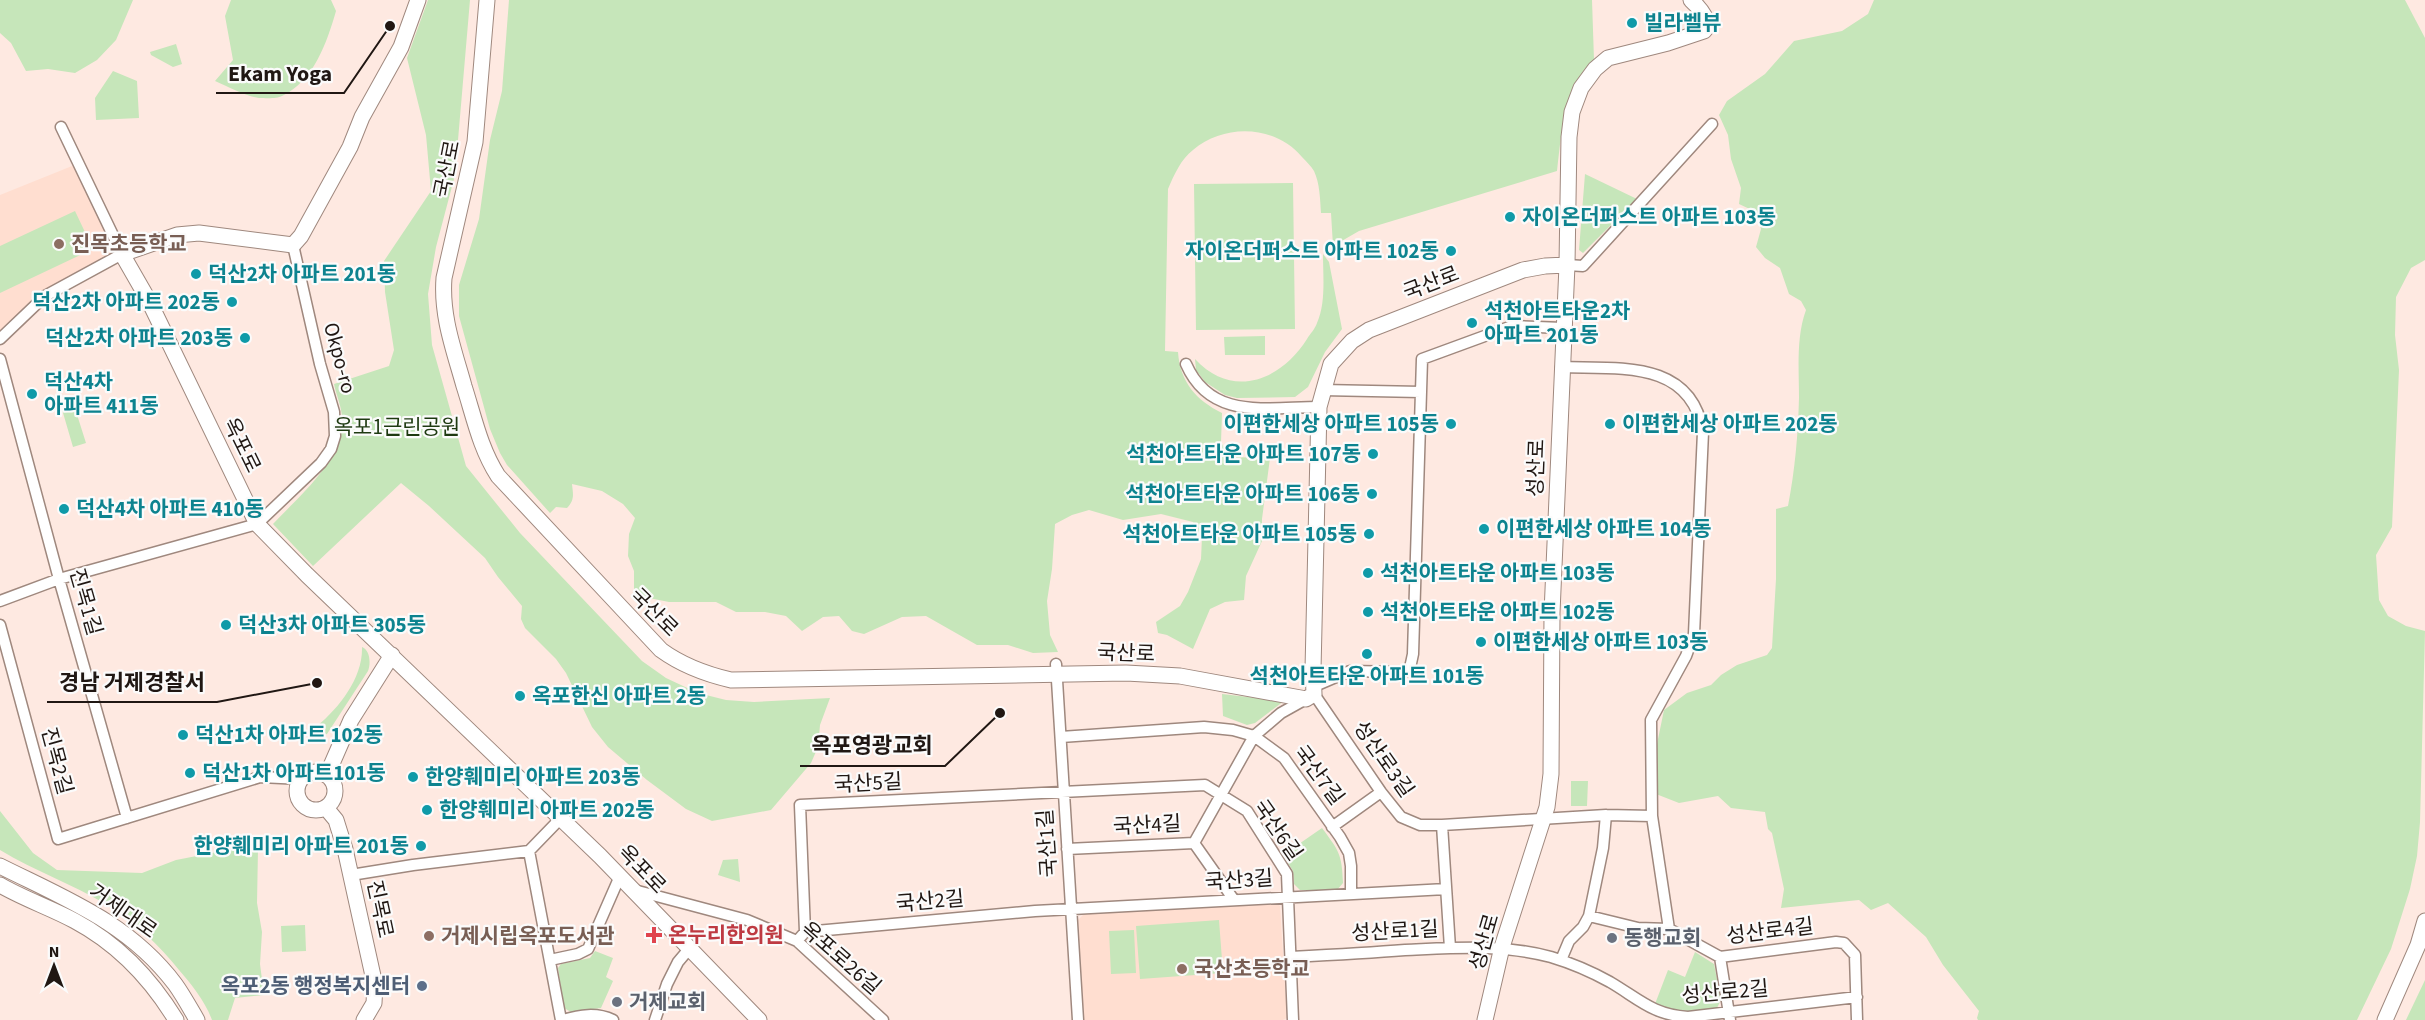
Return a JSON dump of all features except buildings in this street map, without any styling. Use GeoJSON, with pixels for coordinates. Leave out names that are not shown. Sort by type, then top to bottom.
{"type":"FeatureCollection","features":[{"type":"Feature","properties":{"kind":"street"},"geometry":{"type":"LineString","coordinates":[[0,339],[45,296],[122,254],[177,235],[199,233],[292,245],[301,236],[350,147],[362,117],[400,47],[418,0]]}},
{"type":"Feature","properties":{"kind":"street","name":"국산로"},"geometry":{"type":"LineString","coordinates":[[487,0],[475,142],[444,278],[443,297],[446,324],[484,454],[498,476],[654,644],[678,663],[702,673],[731,680],[1056,669]]}},
{"type":"Feature","properties":{"kind":"street","name":"국산로"},"geometry":{"type":"LineString","coordinates":[[494,0],[484,146],[471,195],[450,300],[454,329],[491,453],[502,473],[662,642],[683,658],[705,668],[733,674],[1182,669],[1312,693],[1319,407],[1331,364],[1352,341],[1369,330],[1523,270],[1567,265]]}},
{"type":"Feature","properties":{"kind":"street","name":"성산로"},"geometry":{"type":"LineString","coordinates":[[1485,1020],[1502,947],[1544,820],[1551,774],[1552,613],[1567,265],[1569,137],[1572,112],[1581,88],[1594,69],[1608,58],[1668,43],[1704,31],[1708,26],[1707,19],[1691,0]]}},
{"type":"Feature","properties":{"kind":"street"},"geometry":{"type":"LineString","coordinates":[[1567,265],[1583,266],[1712,124]]}},
{"type":"Feature","properties":{"kind":"street"},"geometry":{"type":"LineString","coordinates":[[61,127],[122,254]]}},
{"type":"Feature","properties":{"kind":"street","name":"Okpo-ro"},"geometry":{"type":"LineString","coordinates":[[257,524],[321,463],[331,449],[335,436],[334,412],[320,364],[292,245]]}},
{"type":"Feature","properties":{"kind":"street","name":"옥포로"},"geometry":{"type":"LineString","coordinates":[[122,254],[257,524],[307,575],[620,876],[759,1020]]}},
{"type":"Feature","properties":{"kind":"street"},"geometry":{"type":"LineString","coordinates":[[1194,843],[1254,736],[1281,713],[1350,671],[1404,672],[1410,668],[1413,654],[1422,359],[1512,326],[1563,328]]}},
{"type":"Feature","properties":{"kind":"street","name":"진목1길"},"geometry":{"type":"LineString","coordinates":[[0,359],[59,579],[127,818]]}},
{"type":"Feature","properties":{"kind":"street"},"geometry":{"type":"LineString","coordinates":[[1186,364],[1204,392],[1232,406],[1319,407]]}},
{"type":"Feature","properties":{"kind":"street"},"geometry":{"type":"LineString","coordinates":[[1561,367],[1636,370],[1667,378],[1680,386],[1690,398],[1702,422],[1703,432],[1694,634],[1686,656],[1651,720],[1652,816],[1669,929],[1638,928],[1589,916]]}},
{"type":"Feature","properties":{"kind":"street"},"geometry":{"type":"LineString","coordinates":[[1322,390],[1421,392]]}},
{"type":"Feature","properties":{"kind":"street"},"geometry":{"type":"LineString","coordinates":[[0,601],[59,579],[257,524]]}},
{"type":"Feature","properties":{"kind":"street","name":"진목2길"},"geometry":{"type":"LineString","coordinates":[[0,625],[58,839],[127,818]]}},
{"type":"Feature","properties":{"kind":"street"},"geometry":{"type":"LineString","coordinates":[[327,776],[351,720],[392,655]]}},
{"type":"Feature","properties":{"kind":"street","name":"국산1길"},"geometry":{"type":"LineString","coordinates":[[1056,669],[1078,1020]]}},
{"type":"Feature","properties":{"kind":"street","name":"성산로3길"},"geometry":{"type":"LineString","coordinates":[[1312,693],[1380,792],[1401,817],[1420,825],[1544,820]]}},
{"type":"Feature","properties":{"kind":"street","name":"국산7길"},"geometry":{"type":"LineString","coordinates":[[1061,737],[1204,727],[1233,730],[1254,736],[1284,758],[1349,853],[1351,894]]}},
{"type":"Feature","properties":{"kind":"street"},"geometry":{"type":"LineString","coordinates":[[316,772],[327,776],[334,785],[335,792],[331,803],[326,808],[315,810],[304,806],[297,796],[298,784],[302,779],[316,772]]}},
{"type":"Feature","properties":{"kind":"street"},"geometry":{"type":"LineString","coordinates":[[127,818],[260,777],[302,779]]}},
{"type":"Feature","properties":{"kind":"street","name":"국산6길"},"geometry":{"type":"LineString","coordinates":[[1064,793],[1205,785],[1246,811],[1287,874],[1293,1020]]}},
{"type":"Feature","properties":{"kind":"street"},"geometry":{"type":"LineString","coordinates":[[1332,826],[1380,792]]}},
{"type":"Feature","properties":{"kind":"street","name":"국산5길"},"geometry":{"type":"LineString","coordinates":[[805,932],[800,805],[1064,793]]}},
{"type":"Feature","properties":{"kind":"street","name":"진목로"},"geometry":{"type":"LineString","coordinates":[[326,808],[336,820],[351,875],[376,989],[369,1018]]}},
{"type":"Feature","properties":{"kind":"street"},"geometry":{"type":"LineString","coordinates":[[1544,820],[1606,815],[1652,816]]}},
{"type":"Feature","properties":{"kind":"street"},"geometry":{"type":"LineString","coordinates":[[1562,960],[1569,941],[1583,927],[1589,916],[1603,848],[1606,815]]}},
{"type":"Feature","properties":{"kind":"street"},"geometry":{"type":"LineString","coordinates":[[351,875],[529,851],[560,819]]}},
{"type":"Feature","properties":{"kind":"street"},"geometry":{"type":"LineString","coordinates":[[1442,825],[1450,948]]}},
{"type":"Feature","properties":{"kind":"street","name":"국산4길"},"geometry":{"type":"LineString","coordinates":[[1067,849],[1194,843],[1234,900]]}},
{"type":"Feature","properties":{"kind":"street"},"geometry":{"type":"LineString","coordinates":[[529,851],[562,1020],[589,1014],[603,1015],[613,1020]]}},
{"type":"Feature","properties":{"kind":"street","name":"거제대로"},"geometry":{"type":"LineString","coordinates":[[0,866],[84,907],[128,936],[149,955],[175,985],[197,1020]]}},
{"type":"Feature","properties":{"kind":"street"},"geometry":{"type":"LineString","coordinates":[[550,960],[578,954],[588,949],[620,876]]}},
{"type":"Feature","properties":{"kind":"street","name":"거제대로"},"geometry":{"type":"LineString","coordinates":[[0,885],[74,920],[104,939],[140,972],[164,1000],[176,1020]]}},
{"type":"Feature","properties":{"kind":"street","name":"국산3길"},"geometry":{"type":"LineString","coordinates":[[1071,909],[1446,889]]}},
{"type":"Feature","properties":{"kind":"street","name":"옥포로26길"},"geometry":{"type":"LineString","coordinates":[[633,890],[747,920],[797,941],[882,1020]]}},
{"type":"Feature","properties":{"kind":"street","name":"국산2길"},"geometry":{"type":"LineString","coordinates":[[805,932],[1071,909]]}},
{"type":"Feature","properties":{"kind":"street"},"geometry":{"type":"LineString","coordinates":[[2385,1020],[2418,945],[2425,921]]}},
{"type":"Feature","properties":{"kind":"street","name":"성산로4길"},"geometry":{"type":"LineString","coordinates":[[1669,929],[1720,957],[1836,942],[1844,943],[1855,955],[1857,1020]]}},
{"type":"Feature","properties":{"kind":"street"},"geometry":{"type":"LineString","coordinates":[[797,941],[805,932]]}},
{"type":"Feature","properties":{"kind":"street","name":"성산로1길"},"geometry":{"type":"LineString","coordinates":[[1291,957],[1502,947]]}},
{"type":"Feature","properties":{"kind":"street","name":"성산로2길"},"geometry":{"type":"LineString","coordinates":[[1502,947],[1562,960],[1608,981],[1665,1015],[1729,1017],[1857,997]]}},
{"type":"Feature","properties":{"kind":"street"},"geometry":{"type":"LineString","coordinates":[[655,1020],[666,984],[678,962],[689,949]]}},
{"type":"Feature","properties":{"kind":"street"},"geometry":{"type":"LineString","coordinates":[[1720,957],[1729,1017]]}},
{"type":"Feature","properties":{"kind":"shaded area","name":"진목초등학교"},"geometry":{"type":"Polygon","coordinates":[[[77,164],[122,254],[74,279],[0,339],[0,195],[77,164]]]}},
{"type":"Feature","properties":{"kind":"shaded area","name":"국산초등학교"},"geometry":{"type":"Polygon","coordinates":[[[1275,901],[1280,906],[1287,1018],[1283,1020],[1084,1020],[1078,920],[1086,912],[1275,901]]]}},
{"type":"Feature","properties":{"kind":"green space"},"geometry":{"type":"Polygon","coordinates":[[[0,0],[133,0],[116,40],[97,60],[75,73],[48,69],[26,71],[11,43],[0,33],[0,0]]]}},
{"type":"Feature","properties":{"kind":"green space"},"geometry":{"type":"Polygon","coordinates":[[[231,0],[331,0],[336,11],[318,60],[303,81],[280,97],[259,98],[215,81],[233,60],[225,16],[231,0]]]}},
{"type":"Feature","properties":{"kind":"green space","name":"옥포1근린공원"},"geometry":{"type":"Polygon","coordinates":[[[428,0],[470,0],[455,175],[436,247],[428,294],[432,345],[466,466],[520,533],[642,661],[666,678],[698,693],[726,700],[754,702],[830,698],[820,725],[818,747],[811,763],[771,810],[712,821],[686,809],[608,747],[592,727],[566,673],[556,659],[525,628],[521,619],[522,606],[485,558],[401,483],[313,566],[273,524],[319,475],[337,446],[342,431],[342,416],[334,384],[389,366],[394,350],[385,292],[384,261],[431,191],[426,135],[407,58],[428,0]]]}},
{"type":"Feature","properties":{"kind":"green space"},"geometry":{"type":"Polygon","coordinates":[[[509,0],[1592,0],[1594,60],[1576,87],[1566,112],[1557,171],[1359,231],[1333,246],[1331,213],[1321,213],[1319,186],[1314,171],[1291,146],[1264,134],[1249,131],[1234,132],[1206,141],[1185,158],[1168,189],[1165,351],[1178,352],[1182,372],[1191,389],[1204,402],[1222,413],[1221,442],[1229,457],[1270,458],[1262,519],[1262,541],[1246,576],[1244,600],[1225,602],[1210,609],[1193,649],[1167,635],[1158,633],[1156,622],[1180,606],[1188,592],[1201,559],[1202,537],[1193,522],[1161,514],[1123,520],[1089,510],[1072,515],[1055,524],[1047,601],[1050,635],[1058,652],[1033,653],[1008,645],[977,645],[926,616],[902,617],[864,634],[852,631],[839,616],[823,617],[802,631],[786,616],[765,612],[736,612],[716,602],[669,602],[649,598],[634,590],[634,571],[628,556],[629,534],[635,518],[623,504],[602,491],[572,484],[573,497],[570,505],[567,508],[556,507],[550,513],[507,465],[490,429],[459,316],[459,285],[479,219],[490,140],[502,91],[509,0]]]}},
{"type":"Feature","properties":{"kind":"green space"},"geometry":{"type":"Polygon","coordinates":[[[1874,0],[2405,0],[2425,38],[2425,260],[2411,268],[2396,297],[2395,335],[2399,370],[2392,527],[2376,555],[2379,600],[2388,616],[2406,626],[2425,631],[2420,822],[2417,856],[2410,889],[2391,949],[2357,1020],[1978,1020],[1979,1011],[1943,965],[1926,937],[1888,903],[1871,910],[1859,900],[1781,908],[1784,889],[1765,812],[1731,808],[1718,796],[1679,803],[1656,794],[1657,744],[1664,710],[1687,693],[1711,685],[1721,675],[1737,665],[1767,655],[1772,648],[1776,579],[1776,509],[1788,506],[1796,452],[1799,342],[1806,310],[1801,301],[1789,294],[1780,268],[1765,258],[1756,247],[1761,229],[1756,212],[1739,204],[1741,188],[1731,159],[1728,135],[1719,115],[1727,101],[1765,74],[1794,41],[1842,31],[1868,14],[1874,0]]]}},
{"type":"Feature","properties":{"kind":"green space"},"geometry":{"type":"Polygon","coordinates":[[[176,44],[182,64],[173,67],[151,55],[150,52],[176,44]]]}},
{"type":"Feature","properties":{"kind":"green space"},"geometry":{"type":"Polygon","coordinates":[[[113,71],[137,81],[139,118],[96,120],[95,98],[113,71]]]}},
{"type":"Feature","properties":{"kind":"green space"},"geometry":{"type":"Polygon","coordinates":[[[1585,174],[1637,199],[1583,253],[1579,250],[1585,174]]]}},
{"type":"Feature","properties":{"kind":"green space"},"geometry":{"type":"Polygon","coordinates":[[[1293,183],[1295,329],[1196,330],[1194,184],[1293,183]]]}},
{"type":"Feature","properties":{"kind":"green space"},"geometry":{"type":"Polygon","coordinates":[[[75,211],[93,249],[0,293],[0,246],[75,211]]]}},
{"type":"Feature","properties":{"kind":"green space"},"geometry":{"type":"Polygon","coordinates":[[[1323,254],[1329,262],[1342,329],[1325,352],[1308,387],[1295,397],[1237,398],[1225,395],[1205,382],[1196,370],[1195,359],[1210,372],[1225,379],[1240,382],[1255,380],[1270,374],[1296,353],[1314,329],[1320,315],[1323,254]]]}},
{"type":"Feature","properties":{"kind":"green space"},"geometry":{"type":"Polygon","coordinates":[[[1265,336],[1265,355],[1225,355],[1224,337],[1265,336]]]}},
{"type":"Feature","properties":{"kind":"green space"},"geometry":{"type":"Polygon","coordinates":[[[73,402],[86,443],[73,447],[61,406],[73,402]]]}},
{"type":"Feature","properties":{"kind":"green space"},"geometry":{"type":"Polygon","coordinates":[[[362,647],[367,651],[369,657],[368,671],[327,734],[320,736],[316,730],[317,726],[342,701],[348,691],[359,669],[362,647]]]}},
{"type":"Feature","properties":{"kind":"green space"},"geometry":{"type":"Polygon","coordinates":[[[1222,694],[1284,701],[1255,723],[1247,725],[1223,716],[1222,694]]]}},
{"type":"Feature","properties":{"kind":"green space"},"geometry":{"type":"Polygon","coordinates":[[[1571,781],[1588,781],[1587,806],[1571,806],[1571,781]]]}},
{"type":"Feature","properties":{"kind":"green space"},"geometry":{"type":"Polygon","coordinates":[[[0,811],[33,853],[57,870],[142,873],[176,860],[243,847],[258,849],[257,903],[262,932],[260,964],[264,995],[235,998],[228,1020],[212,1020],[189,981],[137,926],[94,897],[0,850],[0,811]]]}},
{"type":"Feature","properties":{"kind":"green space"},"geometry":{"type":"Polygon","coordinates":[[[1322,828],[1338,853],[1342,865],[1343,883],[1337,890],[1300,890],[1294,884],[1293,871],[1283,855],[1322,828]]]}},
{"type":"Feature","properties":{"kind":"green space"},"geometry":{"type":"Polygon","coordinates":[[[738,859],[740,882],[718,875],[723,860],[738,859]]]}},
{"type":"Feature","properties":{"kind":"green space"},"geometry":{"type":"Polygon","coordinates":[[[1219,920],[1223,973],[1140,979],[1136,926],[1219,920]]]}},
{"type":"Feature","properties":{"kind":"green space"},"geometry":{"type":"Polygon","coordinates":[[[305,925],[306,951],[282,952],[281,926],[305,925]]]}},
{"type":"Feature","properties":{"kind":"green space"},"geometry":{"type":"Polygon","coordinates":[[[1134,930],[1136,973],[1111,974],[1109,931],[1134,930]]]}},
{"type":"Feature","properties":{"kind":"green space"},"geometry":{"type":"Polygon","coordinates":[[[595,951],[613,958],[606,977],[613,981],[601,1008],[571,1012],[564,1008],[558,968],[561,964],[590,958],[595,951]]]}},
{"type":"Feature","properties":{"kind":"green space"},"geometry":{"type":"Polygon","coordinates":[[[1695,952],[1714,964],[1721,1000],[1717,1008],[1686,1011],[1655,1004],[1668,970],[1685,977],[1695,952]]]}},
{"type":"Feature","properties":{"kind":"green space"},"geometry":{"type":"Polygon","coordinates":[[[2425,980],[2425,1020],[2406,1020],[2425,980]]]}},
{"type":"Feature","properties":{"kind":"place","name":"빌라벨뷰"},"geometry":{"type":"Point","coordinates":[1632,23]}},
{"type":"Feature","properties":{"kind":"place","name":"Ekam Yoga"},"geometry":{"type":"Point","coordinates":[390,26]}},
{"type":"Feature","properties":{"kind":"place","name":"자이온더퍼스트 아파트 103동"},"geometry":{"type":"Point","coordinates":[1510,217]}},
{"type":"Feature","properties":{"kind":"place","name":"진목초등학교"},"geometry":{"type":"Point","coordinates":[59,244]}},
{"type":"Feature","properties":{"kind":"place","name":"자이온더퍼스트 아파트 102동"},"geometry":{"type":"Point","coordinates":[1451,251]}},
{"type":"Feature","properties":{"kind":"place","name":"덕산2차 아파트 201동"},"geometry":{"type":"Point","coordinates":[196,274]}},
{"type":"Feature","properties":{"kind":"place","name":"덕산2차 아파트 202동"},"geometry":{"type":"Point","coordinates":[232,302]}},
{"type":"Feature","properties":{"kind":"place","name":"석천아트타운2차 아파트 201동"},"geometry":{"type":"Point","coordinates":[1472,323]}},
{"type":"Feature","properties":{"kind":"place","name":"덕산2차 아파트 203동"},"geometry":{"type":"Point","coordinates":[245,338]}},
{"type":"Feature","properties":{"kind":"place","name":"덕산4차 아파트 411동"},"geometry":{"type":"Point","coordinates":[32,394]}},
{"type":"Feature","properties":{"kind":"place","name":"이편한세상 아파트 105동"},"geometry":{"type":"Point","coordinates":[1451,424]}},
{"type":"Feature","properties":{"kind":"place","name":"이편한세상 아파트 202동"},"geometry":{"type":"Point","coordinates":[1610,424]}},
{"type":"Feature","properties":{"kind":"place","name":"석천아트타운 아파트 107동"},"geometry":{"type":"Point","coordinates":[1373,454]}},
{"type":"Feature","properties":{"kind":"place","name":"석천아트타운 아파트 106동"},"geometry":{"type":"Point","coordinates":[1372,494]}},
{"type":"Feature","properties":{"kind":"place","name":"덕산4차 아파트 410동"},"geometry":{"type":"Point","coordinates":[64,509]}},
{"type":"Feature","properties":{"kind":"place","name":"이편한세상 아파트 104동"},"geometry":{"type":"Point","coordinates":[1484,529]}},
{"type":"Feature","properties":{"kind":"place","name":"석천아트타운 아파트 105동"},"geometry":{"type":"Point","coordinates":[1369,534]}},
{"type":"Feature","properties":{"kind":"place","name":"석천아트타운 아파트 103동"},"geometry":{"type":"Point","coordinates":[1368,573]}},
{"type":"Feature","properties":{"kind":"place","name":"석천아트타운 아파트 102동"},"geometry":{"type":"Point","coordinates":[1368,612]}},
{"type":"Feature","properties":{"kind":"place","name":"덕산3차 아파트 305동"},"geometry":{"type":"Point","coordinates":[226,625]}},
{"type":"Feature","properties":{"kind":"place","name":"이편한세상 아파트 103동"},"geometry":{"type":"Point","coordinates":[1481,642]}},
{"type":"Feature","properties":{"kind":"place","name":"석천아트타운 아파트 101동"},"geometry":{"type":"Point","coordinates":[1367,654]}},
{"type":"Feature","properties":{"kind":"place","name":"경남 거제경찰서"},"geometry":{"type":"Point","coordinates":[317,683]}},
{"type":"Feature","properties":{"kind":"place","name":"옥포한신 아파트 2동"},"geometry":{"type":"Point","coordinates":[520,696]}},
{"type":"Feature","properties":{"kind":"place","name":"옥포영광교회"},"geometry":{"type":"Point","coordinates":[1000,713]}},
{"type":"Feature","properties":{"kind":"place","name":"덕산1차 아파트 102동"},"geometry":{"type":"Point","coordinates":[183,735]}},
{"type":"Feature","properties":{"kind":"place","name":"덕산1차 아파트101동"},"geometry":{"type":"Point","coordinates":[190,773]}},
{"type":"Feature","properties":{"kind":"place","name":"한양훼미리 아파트 203동"},"geometry":{"type":"Point","coordinates":[413,777]}},
{"type":"Feature","properties":{"kind":"place","name":"한양훼미리 아파트 202동"},"geometry":{"type":"Point","coordinates":[427,810]}},
{"type":"Feature","properties":{"kind":"place","name":"한양훼미리 아파트 201동"},"geometry":{"type":"Point","coordinates":[421,846]}},
{"type":"Feature","properties":{"kind":"place","name":"온누리한의원"},"geometry":{"type":"Point","coordinates":[654,935]}},
{"type":"Feature","properties":{"kind":"place","name":"거제시립옥포도서관"},"geometry":{"type":"Point","coordinates":[429,936]}},
{"type":"Feature","properties":{"kind":"place","name":"동행교회"},"geometry":{"type":"Point","coordinates":[1612,938]}},
{"type":"Feature","properties":{"kind":"place","name":"국산초등학교"},"geometry":{"type":"Point","coordinates":[1182,969]}},
{"type":"Feature","properties":{"kind":"place","name":"옥포2동 행정복지센터"},"geometry":{"type":"Point","coordinates":[422,986]}},
{"type":"Feature","properties":{"kind":"place","name":"거제교회"},"geometry":{"type":"Point","coordinates":[617,1002]}}]}
